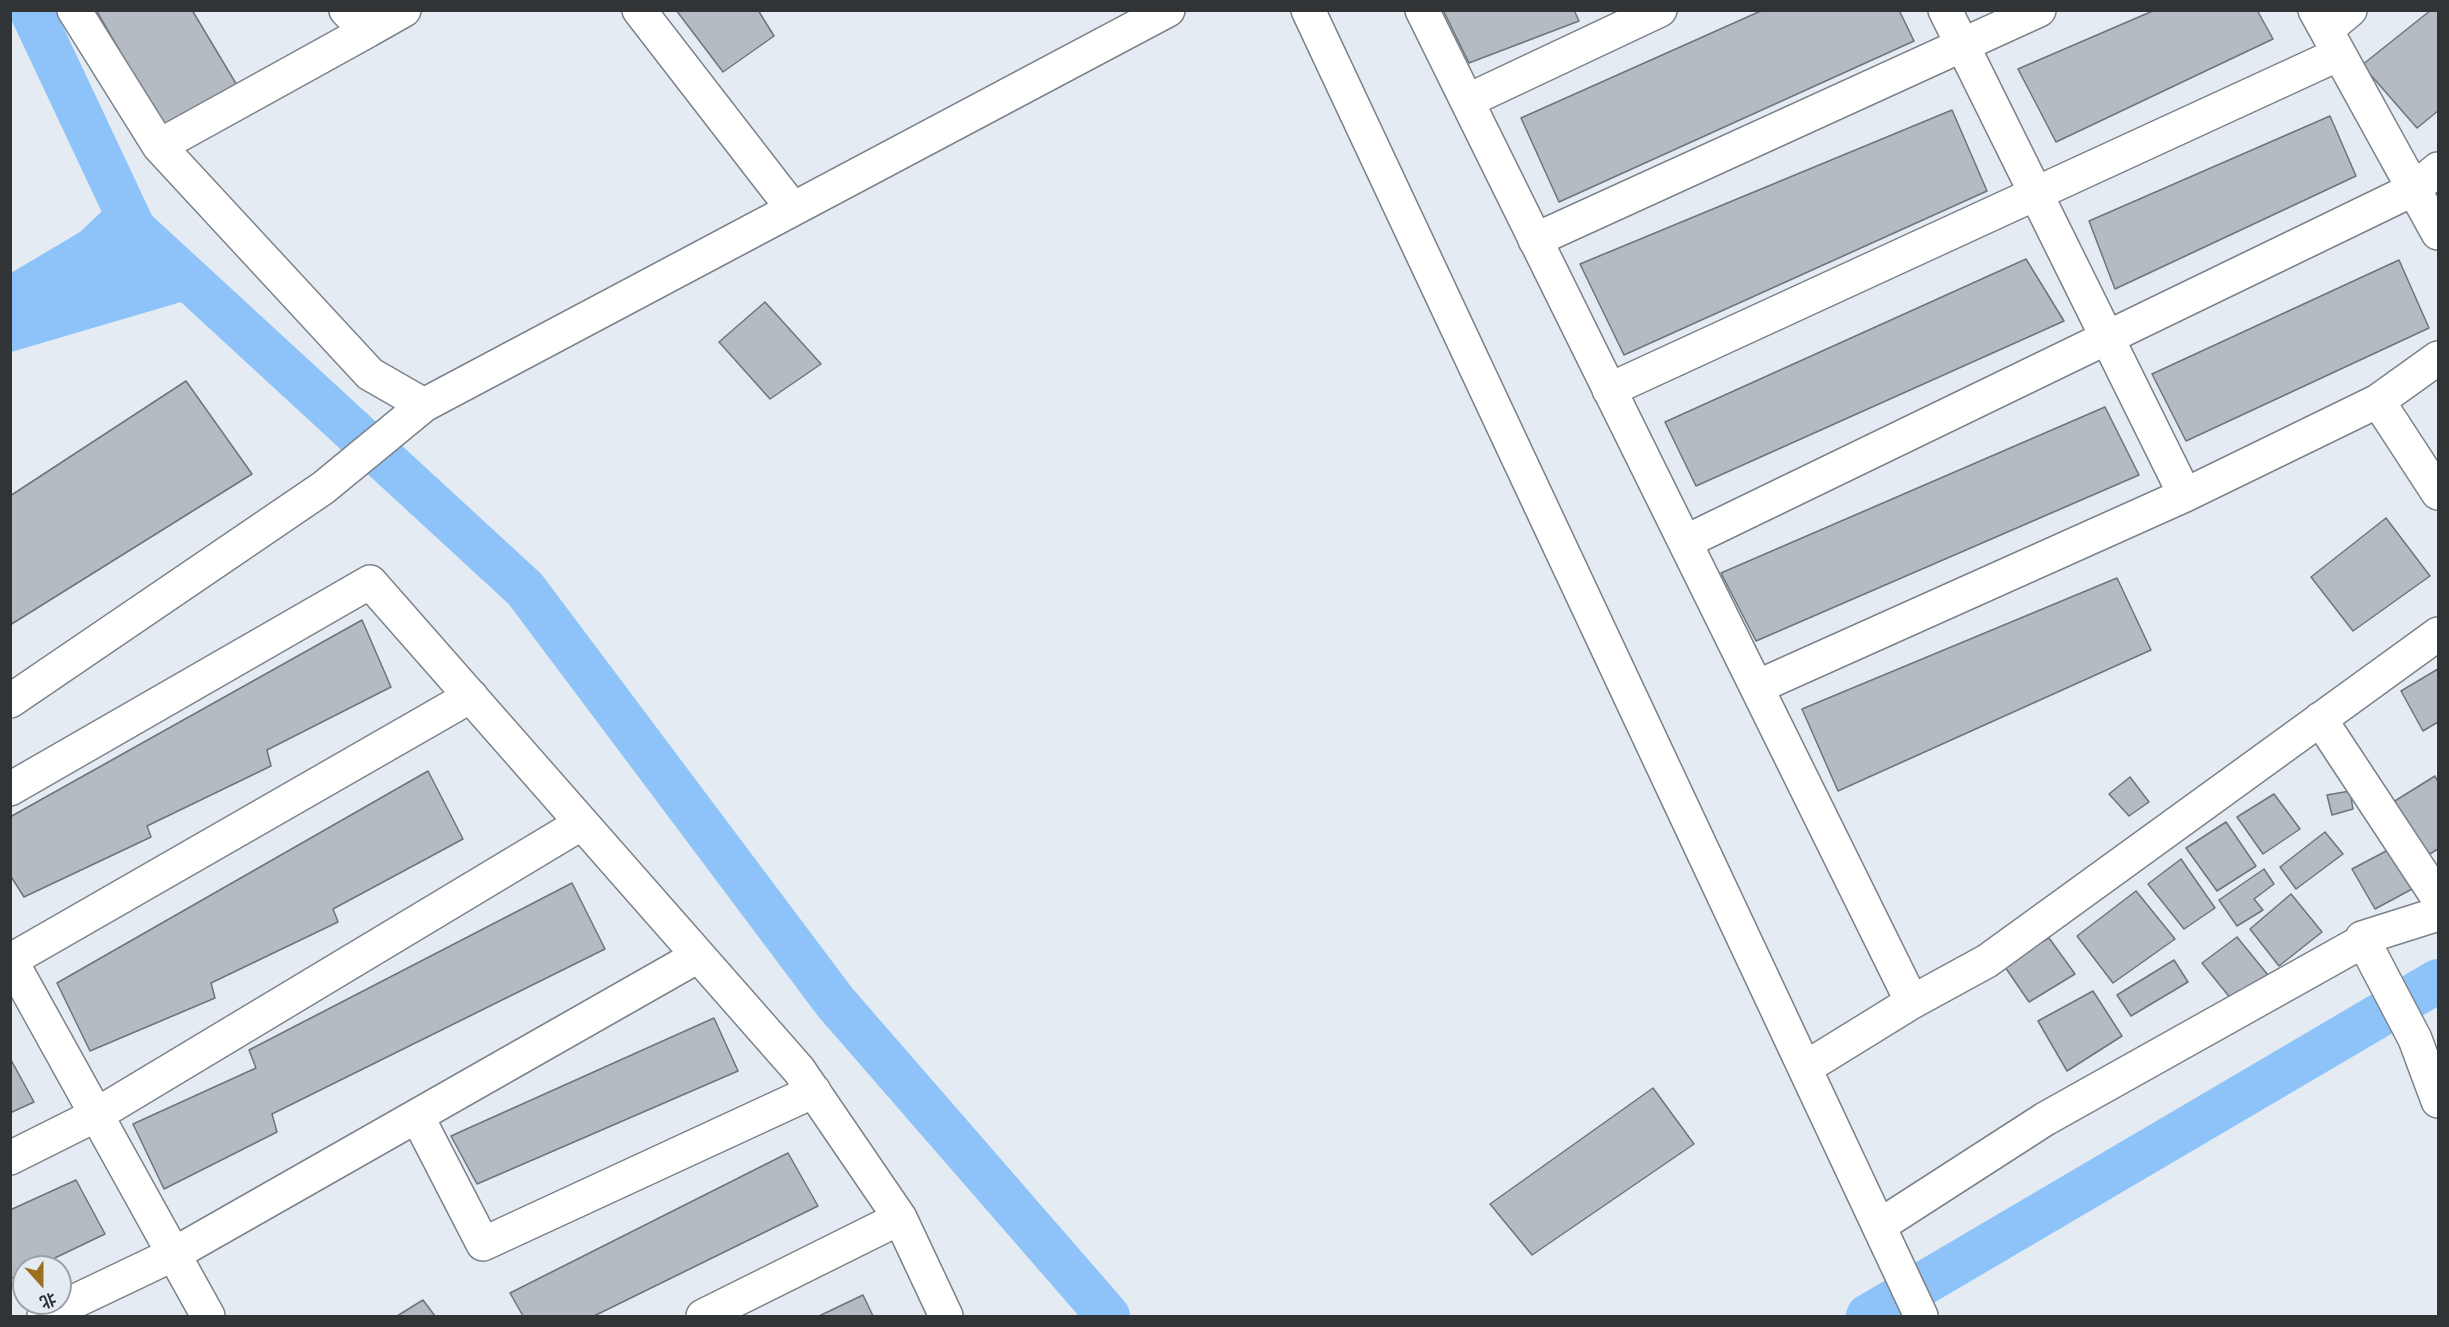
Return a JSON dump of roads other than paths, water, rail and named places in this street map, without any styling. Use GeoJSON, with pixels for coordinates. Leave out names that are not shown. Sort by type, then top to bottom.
{"type":"FeatureCollection","features":[{"type":"Feature","properties":{"kind":"street"},"geometry":{"type":"LineString","coordinates":[[74,10],[159,146],[370,374],[424,405]]}},
{"type":"Feature","properties":{"kind":"street"},"geometry":{"type":"LineString","coordinates":[[159,146],[356,21],[405,10]]}},
{"type":"Feature","properties":{"kind":"street"},"geometry":{"type":"LineString","coordinates":[[639,10],[793,209]]}},
{"type":"Feature","properties":{"kind":"street"},"geometry":{"type":"LineString","coordinates":[[10,701],[323,489],[424,405],[1168,10]]}},
{"type":"Feature","properties":{"kind":"street"},"geometry":{"type":"LineString","coordinates":[[1308,10],[1921,1317]]}},
{"type":"Feature","properties":{"kind":"street"},"geometry":{"type":"LineString","coordinates":[[1422,10],[1912,1002]]}},
{"type":"Feature","properties":{"kind":"street"},"geometry":{"type":"LineString","coordinates":[[1467,101],[1660,10]]}},
{"type":"Feature","properties":{"kind":"street"},"geometry":{"type":"LineString","coordinates":[[1945,10],[2185,495]]}},
{"type":"Feature","properties":{"kind":"street"},"geometry":{"type":"LineString","coordinates":[[1535,240],[2039,10]]}},
{"type":"Feature","properties":{"kind":"street"},"geometry":{"type":"LineString","coordinates":[[1610,390],[2035,193],[2332,26],[2426,179],[2439,233]]}},
{"type":"Feature","properties":{"kind":"street"},"geometry":{"type":"LineString","coordinates":[[1685,542],[2107,338],[2426,179]]}},
{"type":"Feature","properties":{"kind":"street"},"geometry":{"type":"LineString","coordinates":[[1756,687],[2185,495],[2378,401],[2439,358]]}},
{"type":"Feature","properties":{"kind":"street"},"geometry":{"type":"LineString","coordinates":[[2378,401],[2439,493]]}},
{"type":"Feature","properties":{"kind":"street"},"geometry":{"type":"LineString","coordinates":[[10,789],[370,582],[799,1070],[900,1218],[946,1317]]}},
{"type":"Feature","properties":{"kind":"street"},"geometry":{"type":"LineString","coordinates":[[1804,1068],[1912,1002],[1987,961],[2439,634]]}},
{"type":"Feature","properties":{"kind":"street"},"geometry":{"type":"LineString","coordinates":[[208,1317],[96,1115],[15,976],[471,696]]}},
{"type":"Feature","properties":{"kind":"street"},"geometry":{"type":"LineString","coordinates":[[2320,719],[2439,898]]}},
{"type":"Feature","properties":{"kind":"street"},"geometry":{"type":"LineString","coordinates":[[10,1158],[96,1115],[582,823]]}},
{"type":"Feature","properties":{"kind":"street"},"geometry":{"type":"LineString","coordinates":[[1882,1232],[2045,1119],[2363,941],[2362,938],[2439,914]]}},
{"type":"Feature","properties":{"kind":"street"},"geometry":{"type":"LineString","coordinates":[[2363,941],[2415,1039],[2439,1101]]}},
{"type":"Feature","properties":{"kind":"street"},"geometry":{"type":"LineString","coordinates":[[44,1317],[174,1254],[698,956]]}},
{"type":"Feature","properties":{"kind":"street"},"geometry":{"type":"LineString","coordinates":[[417,1116],[483,1244],[814,1091]]}},
{"type":"Feature","properties":{"kind":"street"},"geometry":{"type":"LineString","coordinates":[[703,1317],[900,1218]]}},
{"type":"Feature","properties":{"kind":"water"},"geometry":{"type":"Polygon","coordinates":[[[118,196],[205,295],[11,352],[11,273],[80,232],[118,196]]]}},
{"type":"Feature","properties":{"kind":"waterway"},"geometry":{"type":"LineString","coordinates":[[31,10],[134,229],[525,589],[835,1002],[1108,1316]]}},
{"type":"Feature","properties":{"kind":"waterway"},"geometry":{"type":"LineString","coordinates":[[1868,1316],[2438,981]]}}]}
